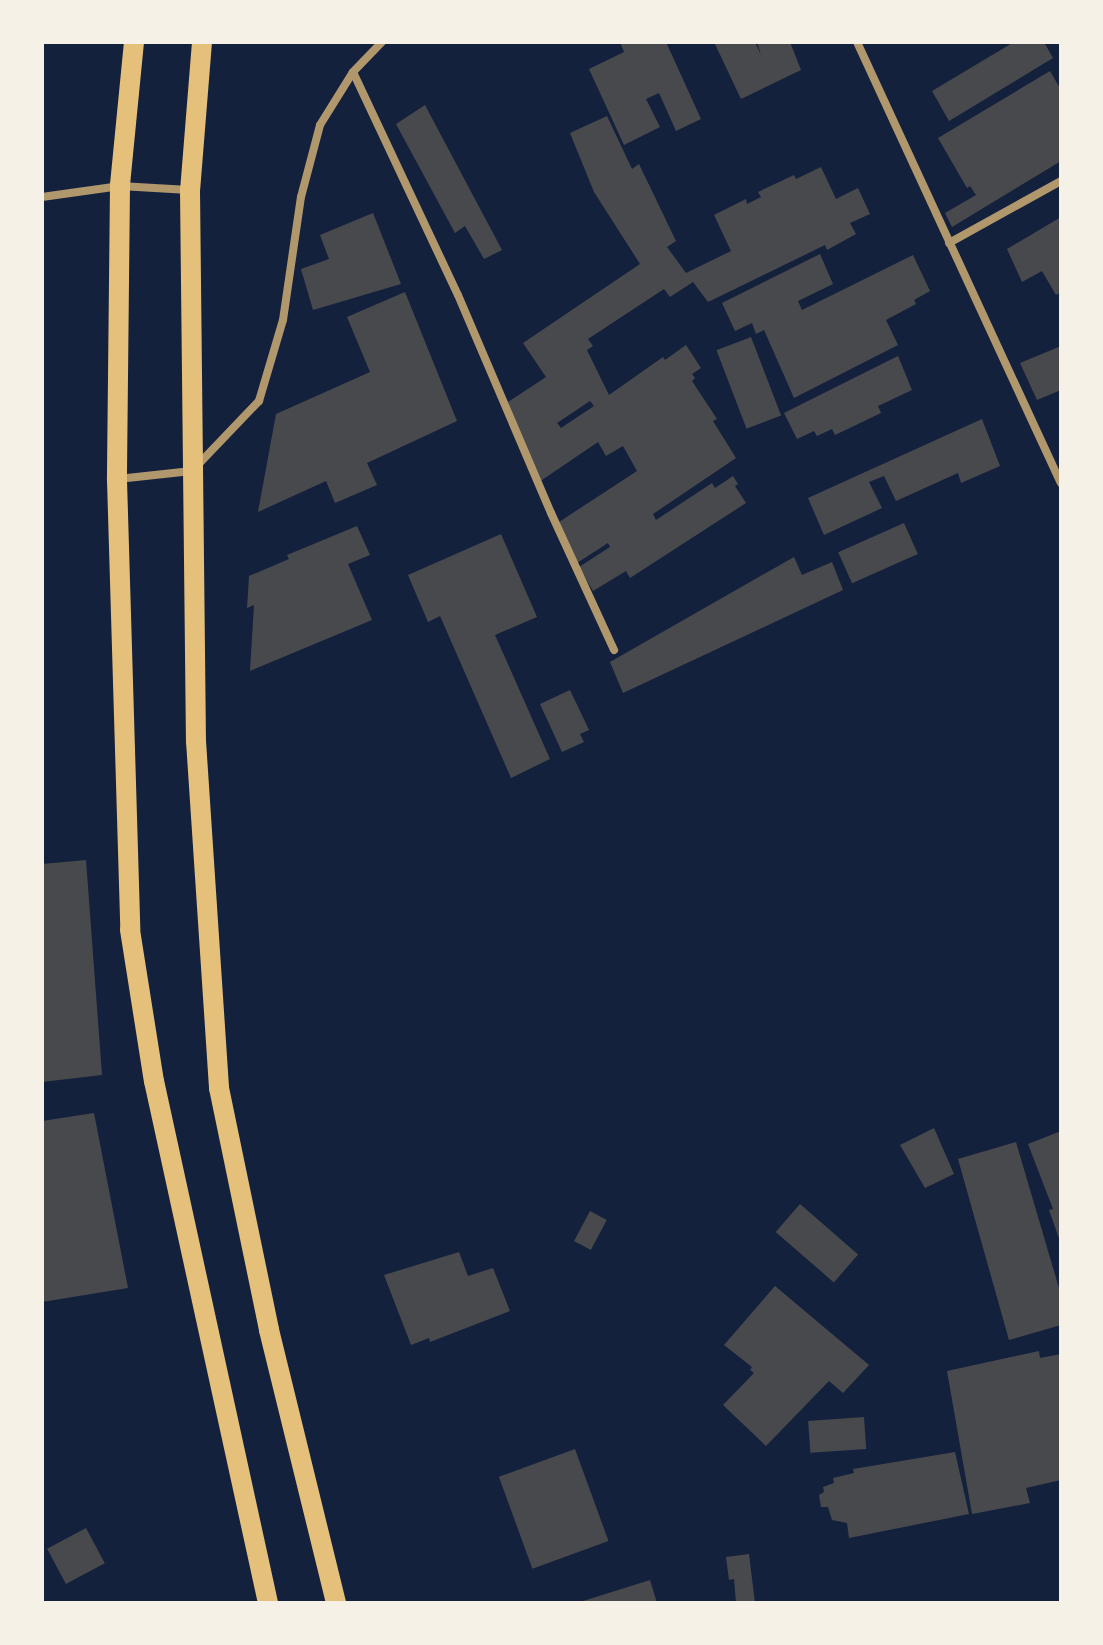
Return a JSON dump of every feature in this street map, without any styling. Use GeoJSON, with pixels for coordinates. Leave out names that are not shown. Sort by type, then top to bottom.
{"type":"FeatureCollection","features":[{"type":"Feature","properties":{"kind":"main road"},"geometry":{"type":"LineString","coordinates":[[134,42],[120,186],[117,480],[130,930],[154,1081],[268,1603]]}},
{"type":"Feature","properties":{"kind":"main road"},"geometry":{"type":"LineString","coordinates":[[202,42],[190,190],[196,741],[219,1088],[269,1330],[336,1603]]}},
{"type":"Feature","properties":{"kind":"street"},"geometry":{"type":"LineString","coordinates":[[117,480],[192,471],[259,401],[283,320],[301,197],[320,125],[353,72],[382,42]]}},
{"type":"Feature","properties":{"kind":"street"},"geometry":{"type":"LineString","coordinates":[[857,42],[1061,483]]}},
{"type":"Feature","properties":{"kind":"street"},"geometry":{"type":"LineString","coordinates":[[353,72],[458,295],[544,499],[614,650]]}},
{"type":"Feature","properties":{"kind":"street"},"geometry":{"type":"LineString","coordinates":[[949,243],[1061,181]]}},
{"type":"Feature","properties":{"kind":"street"},"geometry":{"type":"LineString","coordinates":[[42,197],[120,186],[190,190]]}},
{"type":"Feature","properties":{"kind":"building"},"geometry":{"type":"Polygon","coordinates":[[[620,42],[666,42],[701,119],[676,131],[659,93],[646,99],[660,127],[624,145],[589,69],[624,52],[620,42]]]}},
{"type":"Feature","properties":{"kind":"building"},"geometry":{"type":"Polygon","coordinates":[[[714,42],[755,42],[761,55],[757,42],[790,42],[801,70],[741,99],[714,42]]]}},
{"type":"Feature","properties":{"kind":"building"},"geometry":{"type":"Polygon","coordinates":[[[1014,42],[1044,42],[1053,58],[949,121],[932,91],[1014,42]]]}},
{"type":"Feature","properties":{"kind":"building"},"geometry":{"type":"Polygon","coordinates":[[[1050,71],[1061,90],[1061,161],[952,227],[945,213],[976,195],[970,186],[967,188],[938,138],[1050,71]]]}},
{"type":"Feature","properties":{"kind":"building"},"geometry":{"type":"Polygon","coordinates":[[[425,105],[502,250],[484,259],[465,226],[455,233],[396,124],[425,105]]]}},
{"type":"Feature","properties":{"kind":"building"},"geometry":{"type":"Polygon","coordinates":[[[607,116],[632,169],[639,164],[676,241],[667,247],[686,273],[731,251],[714,215],[746,199],[747,204],[761,197],[758,192],[794,175],[796,179],[821,167],[836,199],[858,188],[870,214],[850,223],[856,234],[827,250],[825,245],[708,302],[693,282],[670,297],[664,289],[588,339],[593,346],[587,350],[609,395],[663,357],[665,360],[686,345],[701,368],[692,374],[695,378],[692,381],[717,419],[713,421],[736,458],[653,514],[656,520],[712,483],[715,488],[733,476],[738,484],[735,486],[746,503],[630,578],[626,571],[593,591],[579,567],[610,547],[608,543],[577,563],[559,522],[637,471],[623,446],[606,456],[598,442],[539,482],[508,402],[546,377],[523,343],[640,264],[594,192],[570,133],[607,116]],[[590,401],[557,423],[561,428],[594,406],[590,401]]]}},
{"type":"Feature","properties":{"kind":"building"},"geometry":{"type":"Polygon","coordinates":[[[373,213],[401,284],[313,310],[301,269],[329,259],[320,235],[373,213]]]}},
{"type":"Feature","properties":{"kind":"building"},"geometry":{"type":"Polygon","coordinates":[[[1061,217],[1061,292],[1056,295],[1042,271],[1022,282],[1007,249],[1061,217]]]}},
{"type":"Feature","properties":{"kind":"building"},"geometry":{"type":"Polygon","coordinates":[[[820,254],[833,284],[798,301],[802,310],[913,255],[930,291],[914,300],[916,304],[886,320],[898,345],[794,398],[764,330],[756,334],[752,323],[735,331],[722,303],[820,254]]]}},
{"type":"Feature","properties":{"kind":"building"},"geometry":{"type":"Polygon","coordinates":[[[405,292],[457,421],[367,463],[377,485],[335,503],[326,481],[258,512],[276,414],[370,372],[347,317],[405,292]]]}},
{"type":"Feature","properties":{"kind":"building"},"geometry":{"type":"Polygon","coordinates":[[[751,337],[781,415],[747,429],[716,350],[751,337]]]}},
{"type":"Feature","properties":{"kind":"building"},"geometry":{"type":"Polygon","coordinates":[[[1061,346],[1061,390],[1037,400],[1020,363],[1061,346]]]}},
{"type":"Feature","properties":{"kind":"building"},"geometry":{"type":"Polygon","coordinates":[[[898,356],[912,390],[878,406],[881,413],[835,435],[832,429],[817,436],[814,431],[797,439],[784,413],[898,356]]]}},
{"type":"Feature","properties":{"kind":"building"},"geometry":{"type":"Polygon","coordinates":[[[982,419],[1000,466],[961,483],[958,473],[896,501],[884,476],[869,482],[882,508],[824,535],[808,498],[982,419]]]}},
{"type":"Feature","properties":{"kind":"building"},"geometry":{"type":"Polygon","coordinates":[[[904,523],[918,554],[852,583],[838,552],[904,523]]]}},
{"type":"Feature","properties":{"kind":"building"},"geometry":{"type":"Polygon","coordinates":[[[357,526],[370,555],[348,564],[372,620],[250,671],[254,605],[247,608],[249,576],[289,559],[287,555],[357,526]]]}},
{"type":"Feature","properties":{"kind":"building"},"geometry":{"type":"Polygon","coordinates":[[[501,534],[537,617],[495,635],[550,759],[511,778],[440,616],[428,622],[408,575],[501,534]]]}},
{"type":"Feature","properties":{"kind":"building"},"geometry":{"type":"Polygon","coordinates":[[[794,557],[802,575],[832,562],[843,590],[623,693],[610,662],[794,557]]]}},
{"type":"Feature","properties":{"kind":"building"},"geometry":{"type":"Polygon","coordinates":[[[570,690],[589,730],[580,734],[584,742],[562,752],[540,704],[570,690]]]}},
{"type":"Feature","properties":{"kind":"building"},"geometry":{"type":"Polygon","coordinates":[[[86,860],[102,1075],[42,1082],[42,864],[86,860]]]}},
{"type":"Feature","properties":{"kind":"building"},"geometry":{"type":"Polygon","coordinates":[[[94,1113],[128,1288],[42,1302],[42,1121],[94,1113]]]}},
{"type":"Feature","properties":{"kind":"building"},"geometry":{"type":"Polygon","coordinates":[[[934,1128],[954,1174],[925,1188],[900,1145],[934,1128]]]}},
{"type":"Feature","properties":{"kind":"building"},"geometry":{"type":"Polygon","coordinates":[[[1061,1131],[1061,1244],[1049,1210],[1053,1209],[1028,1144],[1061,1131]]]}},
{"type":"Feature","properties":{"kind":"building"},"geometry":{"type":"Polygon","coordinates":[[[1016,1142],[1061,1295],[1061,1325],[1009,1340],[958,1159],[1016,1142]]]}},
{"type":"Feature","properties":{"kind":"building"},"geometry":{"type":"Polygon","coordinates":[[[800,1204],[858,1255],[834,1282],[776,1232],[800,1204]]]}},
{"type":"Feature","properties":{"kind":"building"},"geometry":{"type":"Polygon","coordinates":[[[590,1211],[607,1220],[591,1250],[574,1241],[590,1211]]]}},
{"type":"Feature","properties":{"kind":"building"},"geometry":{"type":"Polygon","coordinates":[[[459,1252],[468,1276],[493,1268],[510,1311],[430,1342],[429,1338],[411,1345],[384,1275],[459,1252]]]}},
{"type":"Feature","properties":{"kind":"building"},"geometry":{"type":"Polygon","coordinates":[[[775,1286],[869,1365],[843,1393],[829,1381],[766,1446],[723,1405],[754,1373],[750,1370],[752,1367],[724,1345],[775,1286]]]}},
{"type":"Feature","properties":{"kind":"building"},"geometry":{"type":"Polygon","coordinates":[[[1039,1351],[1040,1358],[1061,1354],[1061,1480],[1026,1488],[1030,1503],[972,1514],[947,1371],[1039,1351]]]}},
{"type":"Feature","properties":{"kind":"building"},"geometry":{"type":"Polygon","coordinates":[[[864,1417],[866,1449],[810,1453],[808,1421],[864,1417]]]}},
{"type":"Feature","properties":{"kind":"building"},"geometry":{"type":"Polygon","coordinates":[[[575,1449],[609,1541],[532,1569],[499,1477],[575,1449]]]}},
{"type":"Feature","properties":{"kind":"building"},"geometry":{"type":"Polygon","coordinates":[[[955,1452],[969,1514],[849,1538],[847,1523],[832,1520],[828,1507],[821,1507],[819,1495],[824,1492],[823,1487],[834,1483],[833,1478],[854,1473],[853,1469],[955,1452]]]}},
{"type":"Feature","properties":{"kind":"building"},"geometry":{"type":"Polygon","coordinates":[[[86,1528],[105,1563],[66,1584],[47,1549],[86,1528]]]}},
{"type":"Feature","properties":{"kind":"building"},"geometry":{"type":"Polygon","coordinates":[[[749,1554],[755,1603],[736,1603],[734,1579],[729,1580],[726,1557],[749,1554]]]}},
{"type":"Feature","properties":{"kind":"building"},"geometry":{"type":"Polygon","coordinates":[[[650,1580],[657,1603],[580,1603],[580,1602],[650,1580]]]}}]}
